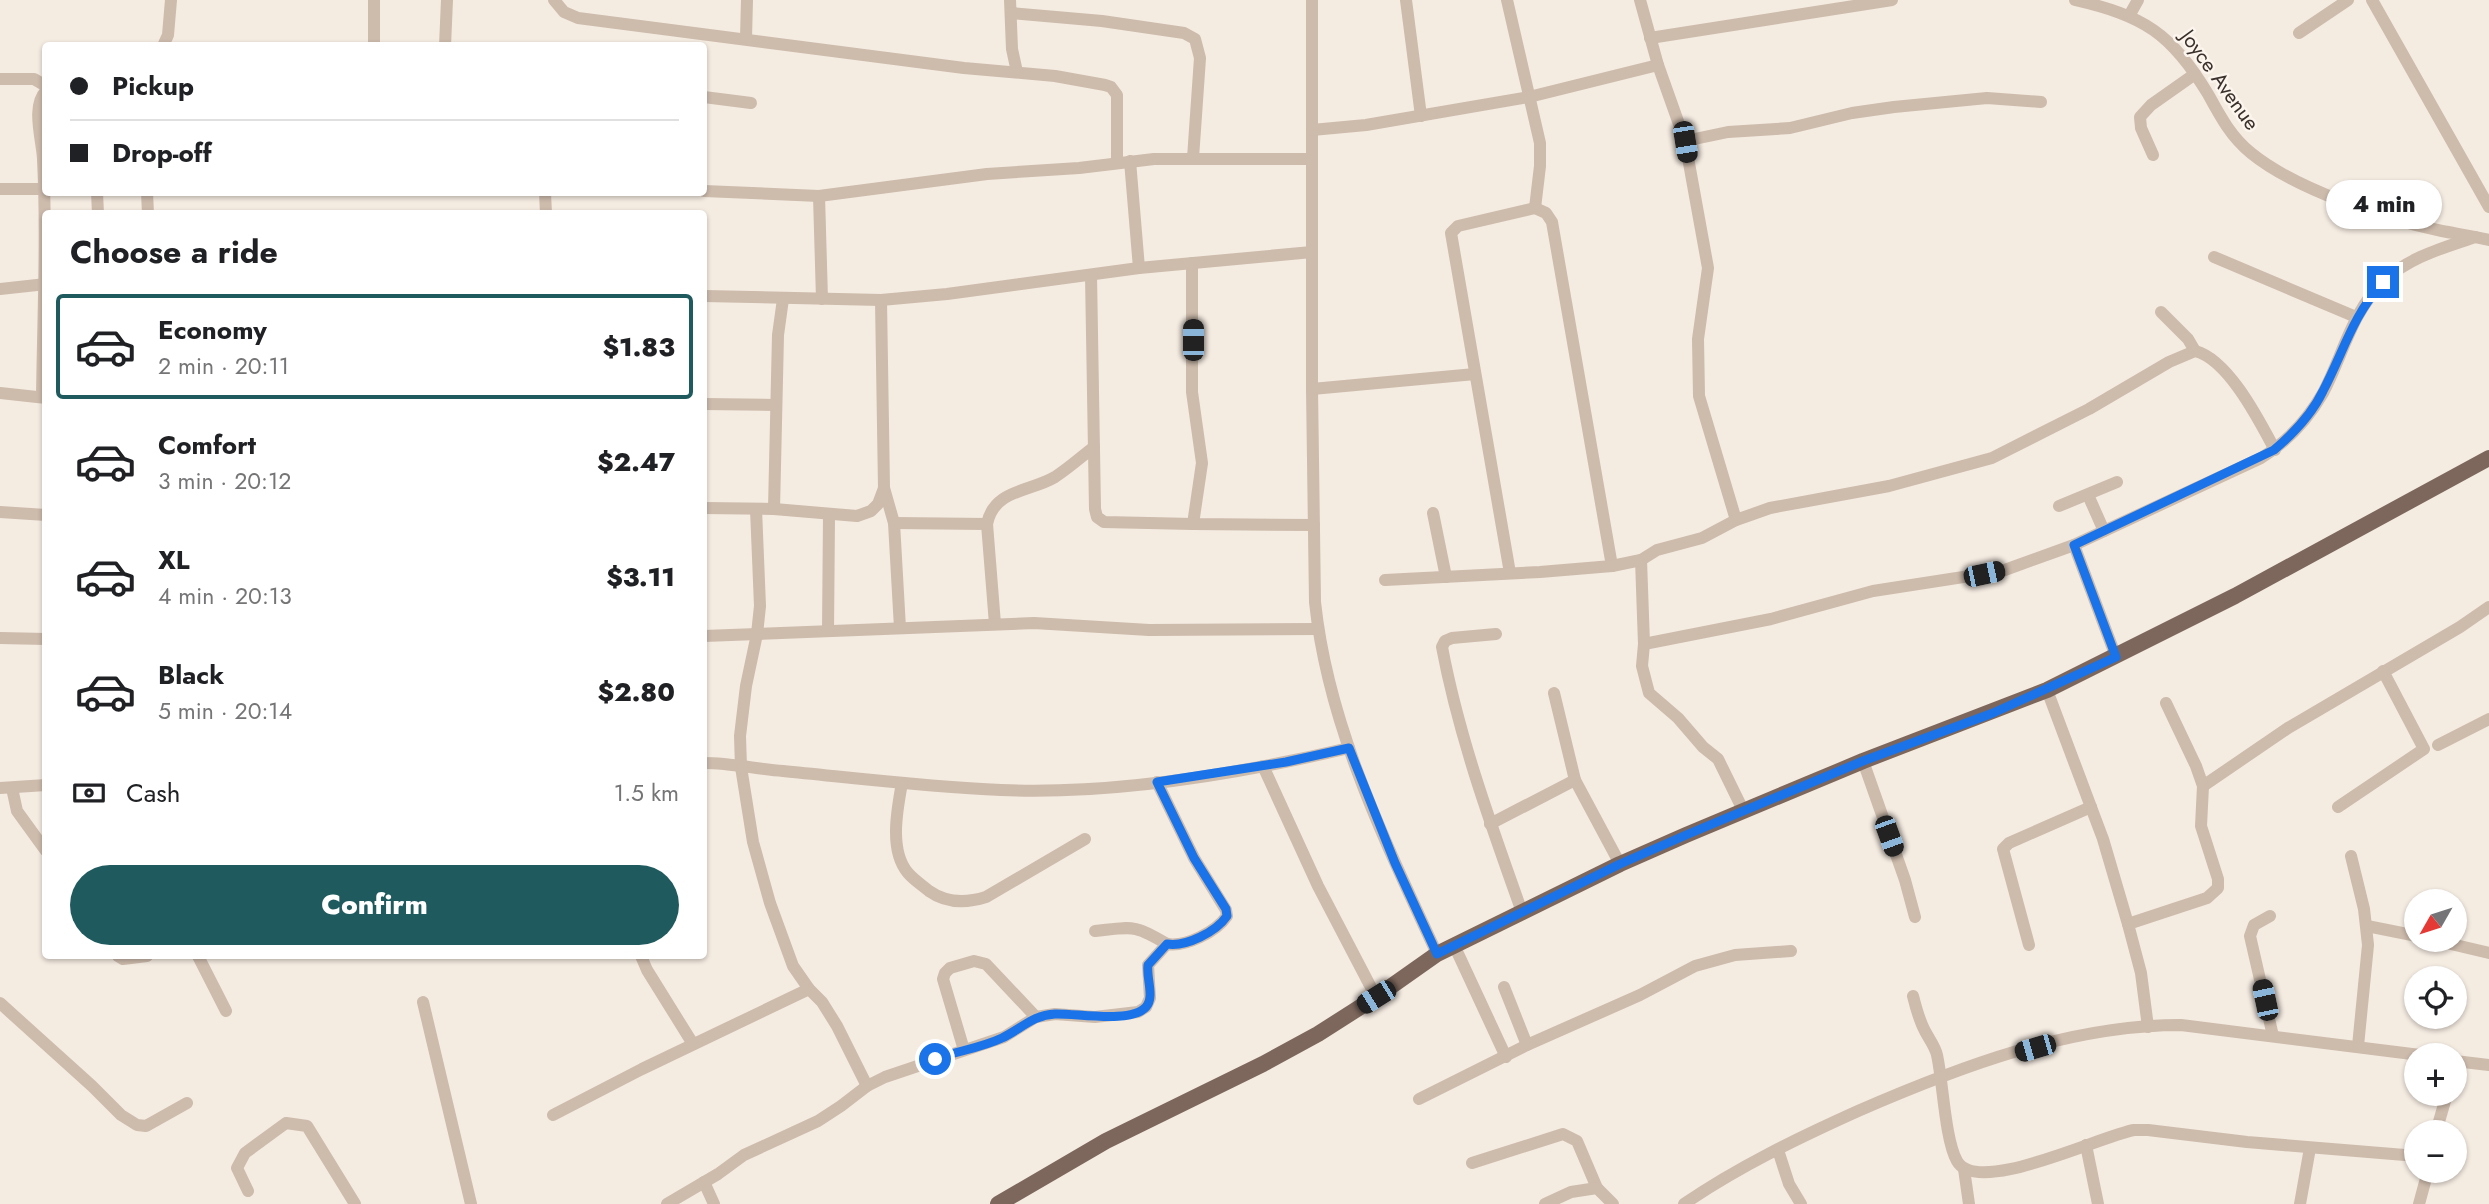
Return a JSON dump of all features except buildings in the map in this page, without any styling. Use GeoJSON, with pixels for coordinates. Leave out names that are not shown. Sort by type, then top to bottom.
{"type":"FeatureCollection","features":[{"type":"Feature","properties":{"kind":"main road"},"geometry":{"type":"LineString","coordinates":[[998,1204],[1106,1141],[1286,1051],[1376,997],[1454,945],[1620,864],[1863,761],[2047,690],[2235,596],[2489,458]]}},
{"type":"Feature","properties":{"kind":"street"},"geometry":{"type":"LineString","coordinates":[[165,42],[168,35],[171,0]]}},
{"type":"Feature","properties":{"kind":"street"},"geometry":{"type":"LineString","coordinates":[[374,0],[374,42]]}},
{"type":"Feature","properties":{"kind":"street"},"geometry":{"type":"LineString","coordinates":[[445,42],[447,0]]}},
{"type":"Feature","properties":{"kind":"street"},"geometry":{"type":"LineString","coordinates":[[554,0],[564,12],[578,18],[964,68],[1055,76],[1111,87],[1117,95],[1123,161],[1139,268]]}},
{"type":"Feature","properties":{"kind":"street"},"geometry":{"type":"LineString","coordinates":[[746,38],[747,0]]}},
{"type":"Feature","properties":{"kind":"street"},"geometry":{"type":"LineString","coordinates":[[1312,0],[1312,390],[1318,629],[1329,684],[1349,748],[1395,863],[1437,954]]}},
{"type":"Feature","properties":{"kind":"street"},"geometry":{"type":"LineString","coordinates":[[1405,0],[1421,116]]}},
{"type":"Feature","properties":{"kind":"street"},"geometry":{"type":"LineString","coordinates":[[1507,0],[1541,155],[1535,208]]}},
{"type":"Feature","properties":{"kind":"street"},"geometry":{"type":"LineString","coordinates":[[1640,0],[1658,65],[1685,142],[1708,268],[1698,339],[1699,396],[1736,520]]}},
{"type":"Feature","properties":{"kind":"street"},"geometry":{"type":"LineString","coordinates":[[1650,38],[1892,0]]}},
{"type":"Feature","properties":{"kind":"street","name":"Joyce Avenue"},"geometry":{"type":"LineString","coordinates":[[2075,0],[2129,16],[2162,34],[2182,54],[2196,74],[2233,136],[2252,154],[2273,168],[2345,202],[2440,231],[2489,240]]}},
{"type":"Feature","properties":{"kind":"street"},"geometry":{"type":"LineString","coordinates":[[2129,16],[2138,0]]}},
{"type":"Feature","properties":{"kind":"street"},"geometry":{"type":"LineString","coordinates":[[2299,33],[2348,0]]}},
{"type":"Feature","properties":{"kind":"street"},"geometry":{"type":"LineString","coordinates":[[2372,0],[2489,207]]}},
{"type":"Feature","properties":{"kind":"street"},"geometry":{"type":"LineString","coordinates":[[1017,72],[1012,49],[1010,6],[1184,33],[1195,39],[1200,58],[1193,158]]}},
{"type":"Feature","properties":{"kind":"street"},"geometry":{"type":"LineString","coordinates":[[1312,130],[1421,116],[1529,97],[1658,65]]}},
{"type":"Feature","properties":{"kind":"street"},"geometry":{"type":"LineString","coordinates":[[2153,155],[2141,128],[2140,117],[2151,105],[2196,74]]}},
{"type":"Feature","properties":{"kind":"street"},"geometry":{"type":"LineString","coordinates":[[0,79],[34,79],[42,85]]}},
{"type":"Feature","properties":{"kind":"street"},"geometry":{"type":"LineString","coordinates":[[42,94],[39,98],[39,110],[42,157]]}},
{"type":"Feature","properties":{"kind":"street"},"geometry":{"type":"LineString","coordinates":[[707,97],[751,103]]}},
{"type":"Feature","properties":{"kind":"street"},"geometry":{"type":"LineString","coordinates":[[1685,142],[1728,132],[1790,128],[1852,113],[1894,107],[1987,98],[2041,102]]}},
{"type":"Feature","properties":{"kind":"street"},"geometry":{"type":"LineString","coordinates":[[707,191],[819,196],[987,174],[1079,168],[1123,161],[1193,158],[1312,159]]}},
{"type":"Feature","properties":{"kind":"street"},"geometry":{"type":"LineString","coordinates":[[0,189],[42,189]]}},
{"type":"Feature","properties":{"kind":"street"},"geometry":{"type":"LineString","coordinates":[[819,196],[822,299]]}},
{"type":"Feature","properties":{"kind":"street"},"geometry":{"type":"LineString","coordinates":[[1510,573],[1451,233],[1458,226],[1535,208],[1546,213],[1552,222],[1612,566]]}},
{"type":"Feature","properties":{"kind":"street"},"geometry":{"type":"LineString","coordinates":[[1644,644],[1771,619],[1873,591],[2002,570],[2074,545],[2274,450],[2293,433],[2323,393],[2356,317],[2383,282],[2400,267],[2420,257],[2475,237]]}},
{"type":"Feature","properties":{"kind":"street"},"geometry":{"type":"LineString","coordinates":[[707,296],[881,300],[1192,262],[1312,252]]}},
{"type":"Feature","properties":{"kind":"street"},"geometry":{"type":"LineString","coordinates":[[2214,257],[2356,317]]}},
{"type":"Feature","properties":{"kind":"street"},"geometry":{"type":"LineString","coordinates":[[1192,262],[1192,392],[1202,463],[1193,524]]}},
{"type":"Feature","properties":{"kind":"street"},"geometry":{"type":"LineString","coordinates":[[1091,275],[1097,517],[1104,522],[1314,525]]}},
{"type":"Feature","properties":{"kind":"street"},"geometry":{"type":"LineString","coordinates":[[0,289],[42,284]]}},
{"type":"Feature","properties":{"kind":"street"},"geometry":{"type":"LineString","coordinates":[[774,509],[778,335],[783,299]]}},
{"type":"Feature","properties":{"kind":"street"},"geometry":{"type":"LineString","coordinates":[[881,300],[884,488],[894,523],[900,628]]}},
{"type":"Feature","properties":{"kind":"street"},"geometry":{"type":"LineString","coordinates":[[2161,312],[2188,339],[2195,351],[2211,357],[2244,395],[2274,450]]}},
{"type":"Feature","properties":{"kind":"street"},"geometry":{"type":"LineString","coordinates":[[1385,580],[1612,566],[1641,560],[1657,550],[1711,534],[1736,520],[1790,503],[1889,486],[1992,458],[2089,409],[2169,362],[2195,351]]}},
{"type":"Feature","properties":{"kind":"street"},"geometry":{"type":"LineString","coordinates":[[1312,390],[1475,374]]}},
{"type":"Feature","properties":{"kind":"street"},"geometry":{"type":"LineString","coordinates":[[0,393],[42,397]]}},
{"type":"Feature","properties":{"kind":"street"},"geometry":{"type":"LineString","coordinates":[[707,404],[776,405]]}},
{"type":"Feature","properties":{"kind":"street"},"geometry":{"type":"LineString","coordinates":[[995,624],[989,514],[1003,498],[1053,478],[1094,447]]}},
{"type":"Feature","properties":{"kind":"street"},"geometry":{"type":"LineString","coordinates":[[2059,506],[2117,482]]}},
{"type":"Feature","properties":{"kind":"street"},"geometry":{"type":"LineString","coordinates":[[707,508],[774,509],[857,516],[872,511],[884,488]]}},
{"type":"Feature","properties":{"kind":"street"},"geometry":{"type":"LineString","coordinates":[[2088,495],[2104,531]]}},
{"type":"Feature","properties":{"kind":"street"},"geometry":{"type":"LineString","coordinates":[[756,509],[760,607],[740,736],[741,767],[753,842],[793,966],[837,1026],[867,1086]]}},
{"type":"Feature","properties":{"kind":"street"},"geometry":{"type":"LineString","coordinates":[[0,512],[42,516]]}},
{"type":"Feature","properties":{"kind":"street"},"geometry":{"type":"LineString","coordinates":[[1433,513],[1446,577]]}},
{"type":"Feature","properties":{"kind":"street"},"geometry":{"type":"LineString","coordinates":[[828,631],[830,514]]}},
{"type":"Feature","properties":{"kind":"street"},"geometry":{"type":"LineString","coordinates":[[894,523],[988,524]]}},
{"type":"Feature","properties":{"kind":"street"},"geometry":{"type":"LineString","coordinates":[[2074,545],[2116,657]]}},
{"type":"Feature","properties":{"kind":"street"},"geometry":{"type":"LineString","coordinates":[[1641,560],[1644,644],[1642,666],[1649,693],[1718,759],[1744,812]]}},
{"type":"Feature","properties":{"kind":"street"},"geometry":{"type":"LineString","coordinates":[[2203,786],[2288,728],[2460,627],[2489,607]]}},
{"type":"Feature","properties":{"kind":"street"},"geometry":{"type":"LineString","coordinates":[[707,636],[1034,623],[1149,630],[1318,629]]}},
{"type":"Feature","properties":{"kind":"street"},"geometry":{"type":"LineString","coordinates":[[1496,635],[1452,638],[1445,641],[1442,647],[1450,689],[1490,824],[1521,912]]}},
{"type":"Feature","properties":{"kind":"street"},"geometry":{"type":"LineString","coordinates":[[0,638],[42,639]]}},
{"type":"Feature","properties":{"kind":"street"},"geometry":{"type":"LineString","coordinates":[[2337,807],[2424,749],[2383,671]]}},
{"type":"Feature","properties":{"kind":"street"},"geometry":{"type":"LineString","coordinates":[[2047,690],[2091,807],[2128,924],[2141,973],[2148,1027]]}},
{"type":"Feature","properties":{"kind":"street"},"geometry":{"type":"LineString","coordinates":[[1554,693],[1575,780],[1620,864]]}},
{"type":"Feature","properties":{"kind":"street"},"geometry":{"type":"LineString","coordinates":[[2128,924],[2207,898],[2218,888],[2218,879],[2201,827],[2203,786],[2166,703]]}},
{"type":"Feature","properties":{"kind":"street"},"geometry":{"type":"LineString","coordinates":[[2438,745],[2489,719]]}},
{"type":"Feature","properties":{"kind":"street"},"geometry":{"type":"LineString","coordinates":[[707,763],[902,783],[1067,791],[1157,782],[1263,766],[1349,748]]}},
{"type":"Feature","properties":{"kind":"street"},"geometry":{"type":"LineString","coordinates":[[1863,761],[1905,880],[1915,917]]}},
{"type":"Feature","properties":{"kind":"street"},"geometry":{"type":"LineString","coordinates":[[1263,766],[1318,886],[1376,997]]}},
{"type":"Feature","properties":{"kind":"street"},"geometry":{"type":"LineString","coordinates":[[1490,824],[1575,780]]}},
{"type":"Feature","properties":{"kind":"street"},"geometry":{"type":"LineString","coordinates":[[1095,931],[1133,927],[1142,929],[1167,944],[1185,944],[1223,922],[1227,916],[1226,909],[1194,858],[1157,782]]}},
{"type":"Feature","properties":{"kind":"street"},"geometry":{"type":"LineString","coordinates":[[902,783],[895,831],[901,863],[917,882],[936,895],[971,902],[986,897],[1085,839]]}},
{"type":"Feature","properties":{"kind":"street"},"geometry":{"type":"LineString","coordinates":[[42,785],[6,788],[17,811],[42,845]]}},
{"type":"Feature","properties":{"kind":"street"},"geometry":{"type":"LineString","coordinates":[[2029,945],[2003,849],[2009,843],[2091,807]]}},
{"type":"Feature","properties":{"kind":"street"},"geometry":{"type":"LineString","coordinates":[[2351,856],[2367,926],[2368,945],[2358,1046]]}},
{"type":"Feature","properties":{"kind":"street"},"geometry":{"type":"LineString","coordinates":[[2270,916],[2254,925],[2250,936],[2273,1036]]}},
{"type":"Feature","properties":{"kind":"street"},"geometry":{"type":"LineString","coordinates":[[2367,926],[2404,933]]}},
{"type":"Feature","properties":{"kind":"street"},"geometry":{"type":"LineString","coordinates":[[667,1204],[744,1155],[818,1121],[867,1086],[885,1077],[1004,1037],[1037,1017],[1055,1014],[1095,1017],[1133,1014],[1143,1010],[1150,998],[1148,965],[1167,944]]}},
{"type":"Feature","properties":{"kind":"street"},"geometry":{"type":"LineString","coordinates":[[1454,945],[1506,1057]]}},
{"type":"Feature","properties":{"kind":"street"},"geometry":{"type":"LineString","coordinates":[[2468,946],[2488,950]]}},
{"type":"Feature","properties":{"kind":"street"},"geometry":{"type":"LineString","coordinates":[[1419,1099],[1527,1045],[1640,995],[1695,966],[1735,955],[1791,951]]}},
{"type":"Feature","properties":{"kind":"street"},"geometry":{"type":"LineString","coordinates":[[200,959],[226,1012]]}},
{"type":"Feature","properties":{"kind":"street"},"geometry":{"type":"LineString","coordinates":[[643,959],[693,1044]]}},
{"type":"Feature","properties":{"kind":"street"},"geometry":{"type":"LineString","coordinates":[[964,1050],[943,979],[950,968],[974,961],[986,964],[1037,1017]]}},
{"type":"Feature","properties":{"kind":"street"},"geometry":{"type":"LineString","coordinates":[[1504,987],[1527,1045]]}},
{"type":"Feature","properties":{"kind":"street"},"geometry":{"type":"LineString","coordinates":[[553,1115],[809,989]]}},
{"type":"Feature","properties":{"kind":"street"},"geometry":{"type":"LineString","coordinates":[[1913,996],[1920,1019],[1936,1051],[1956,1160],[1964,1169],[1972,1172],[1996,1172],[2047,1159],[2122,1132],[2148,1130],[2184,1136],[2404,1155]]}},
{"type":"Feature","properties":{"kind":"street"},"geometry":{"type":"LineString","coordinates":[[423,1002],[471,1204]]}},
{"type":"Feature","properties":{"kind":"street"},"geometry":{"type":"LineString","coordinates":[[0,1003],[121,1115],[137,1125],[146,1126],[187,1102]]}},
{"type":"Feature","properties":{"kind":"street"},"geometry":{"type":"LineString","coordinates":[[1684,1204],[1778,1150],[1941,1075],[2054,1042],[2148,1027],[2181,1025],[2404,1053]]}},
{"type":"Feature","properties":{"kind":"street"},"geometry":{"type":"LineString","coordinates":[[2467,1063],[2489,1065]]}},
{"type":"Feature","properties":{"kind":"street"},"geometry":{"type":"LineString","coordinates":[[247,1191],[237,1168],[245,1153],[286,1122],[307,1126],[355,1204]]}},
{"type":"Feature","properties":{"kind":"street"},"geometry":{"type":"LineString","coordinates":[[1472,1163],[1563,1134],[1577,1141],[1597,1188],[1613,1204]]}},
{"type":"Feature","properties":{"kind":"street"},"geometry":{"type":"LineString","coordinates":[[2086,1145],[2098,1204]]}},
{"type":"Feature","properties":{"kind":"street"},"geometry":{"type":"LineString","coordinates":[[2300,1204],[2310,1147]]}},
{"type":"Feature","properties":{"kind":"street"},"geometry":{"type":"LineString","coordinates":[[1778,1150],[1789,1184],[1801,1204]]}},
{"type":"Feature","properties":{"kind":"street"},"geometry":{"type":"LineString","coordinates":[[1964,1169],[1969,1204]]}},
{"type":"Feature","properties":{"kind":"street"},"geometry":{"type":"LineString","coordinates":[[704,1182],[714,1204]]}},
{"type":"Feature","properties":{"kind":"street"},"geometry":{"type":"LineString","coordinates":[[2419,1204],[2425,1183]]}},
{"type":"Feature","properties":{"kind":"street"},"geometry":{"type":"LineString","coordinates":[[1545,1204],[1571,1192],[1597,1188]]}},
{"type":"Feature","properties":{"kind":"route"},"geometry":{"type":"LineString","coordinates":[[935,1059],[1004,1037],[1037,1017],[1055,1014],[1095,1017],[1133,1014],[1143,1010],[1150,998],[1147,971],[1150,962],[1167,944],[1185,944],[1223,922],[1227,916],[1226,909],[1194,858],[1157,782],[1286,762],[1349,748],[1395,863],[1437,954],[1620,864],[1686,835],[1863,761],[1993,713],[2116,657],[2074,545],[2274,450],[2293,433],[2323,393],[2356,317],[2383,282]]}}]}
